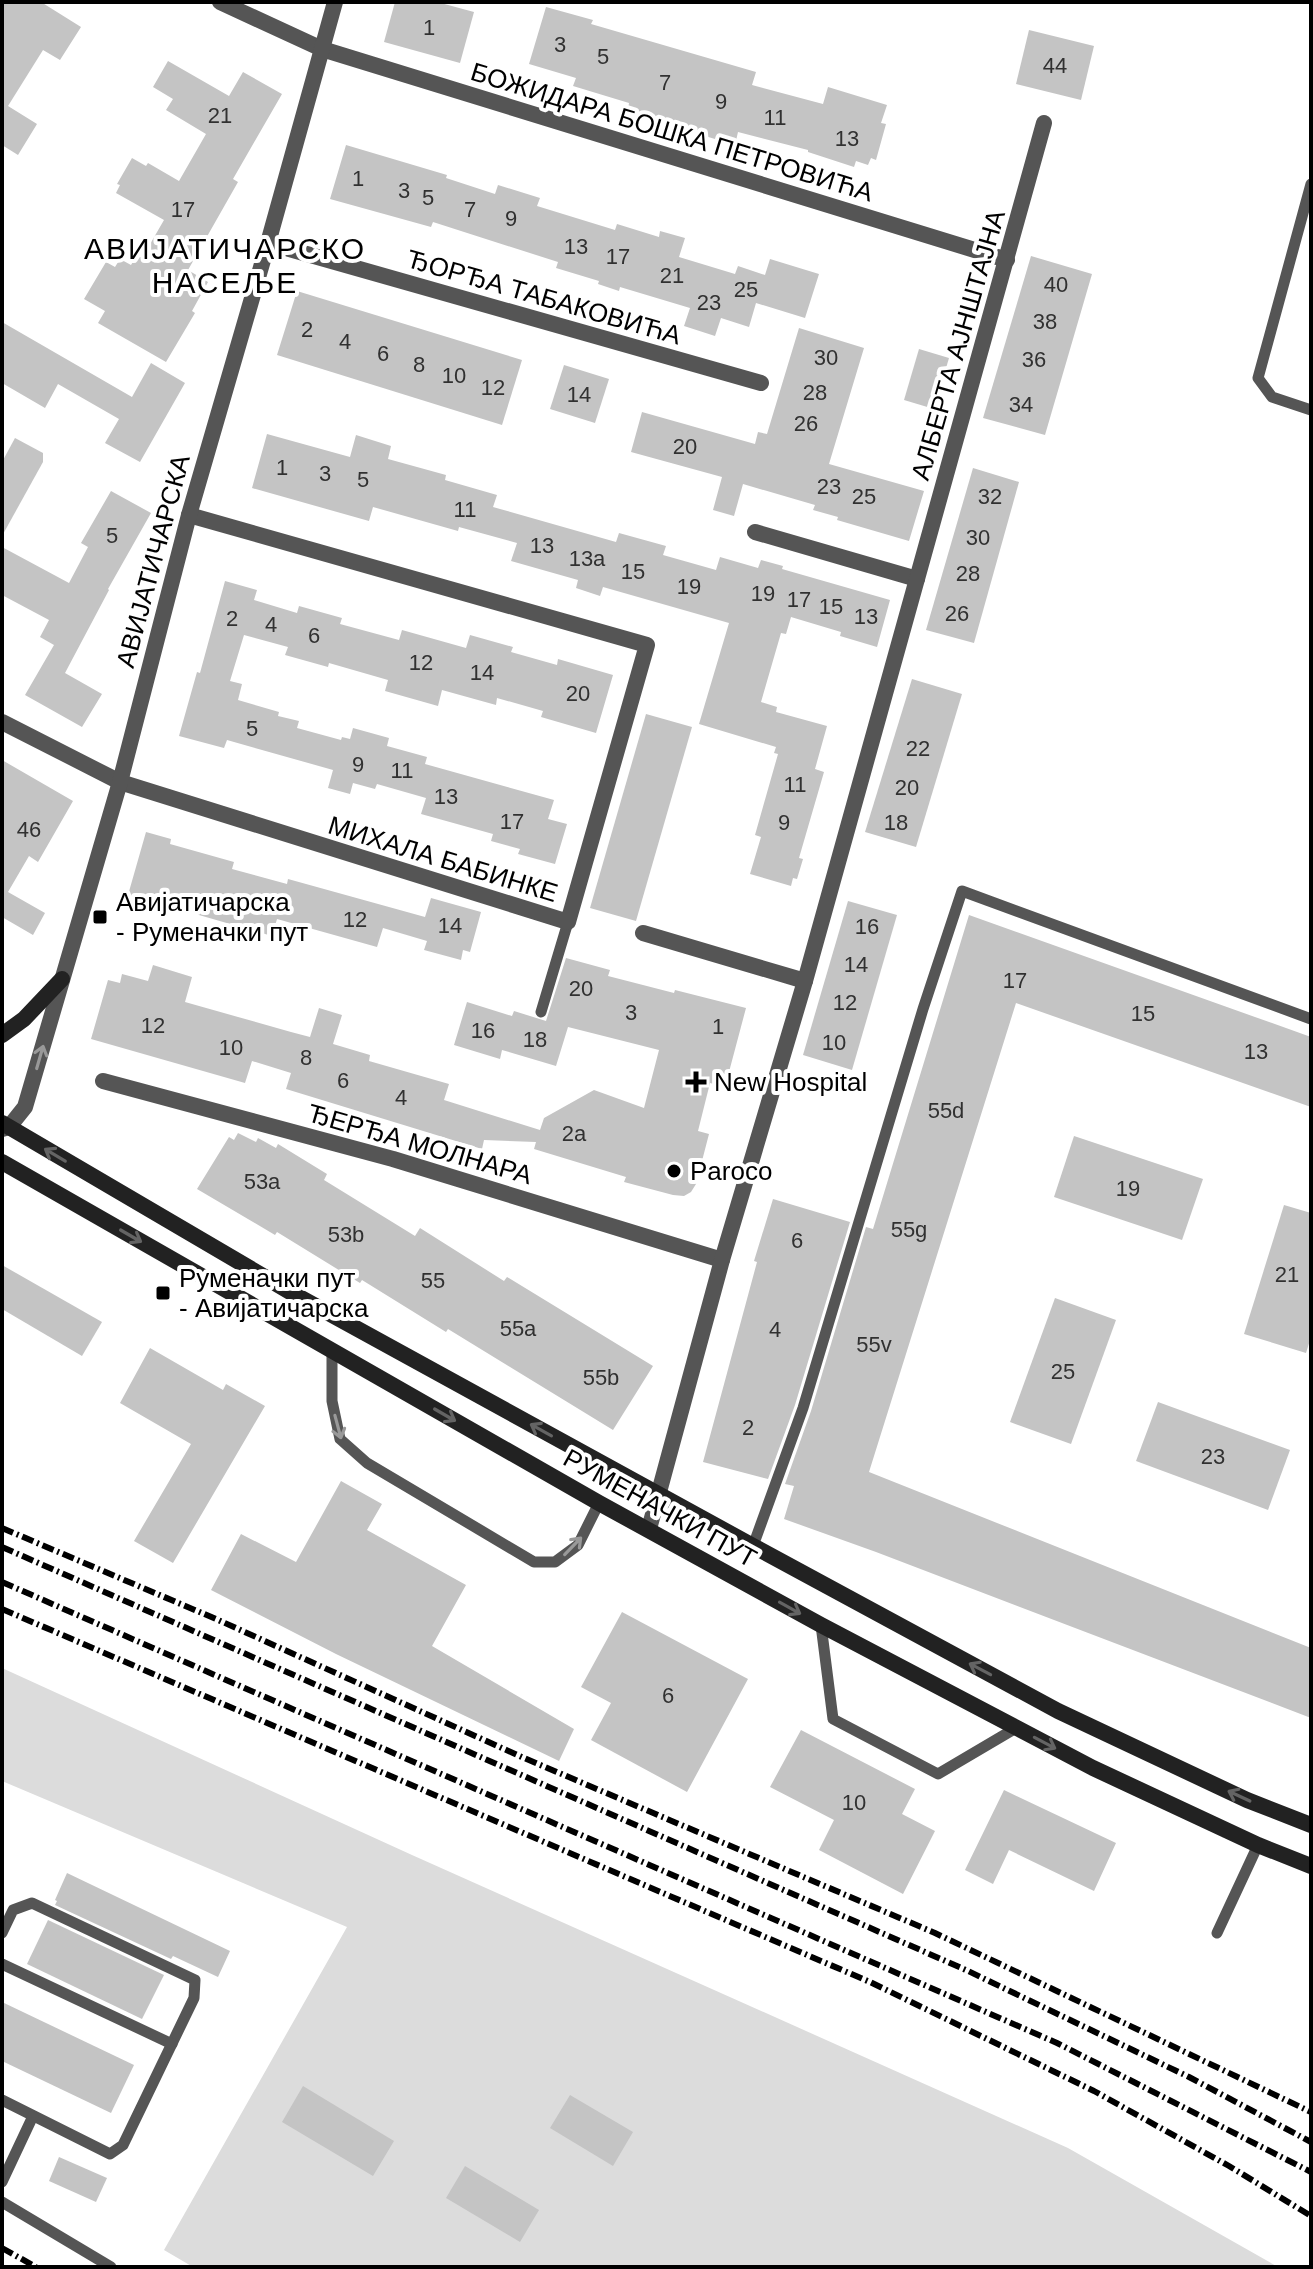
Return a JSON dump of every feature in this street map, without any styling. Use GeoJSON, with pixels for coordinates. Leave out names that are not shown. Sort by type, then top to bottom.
{"type":"FeatureCollection","features":[{"type":"Feature","properties":{"kind":"main road"},"geometry":{"type":"LineString","coordinates":[[2,1035],[24,1019],[62,979]]}},
{"type":"Feature","properties":{"kind":"main road","name":"РУМЕНАЧКИ ПУТ"},"geometry":{"type":"LineString","coordinates":[[4,1126],[292,1293],[1058,1711],[1247,1800],[1311,1825]]}},
{"type":"Feature","properties":{"kind":"main road","name":"РУМЕНАЧКИ ПУТ"},"geometry":{"type":"LineString","coordinates":[[2,1162],[599,1503],[821,1625],[1093,1768],[1258,1845],[1311,1866]]}},
{"type":"Feature","properties":{"kind":"street","name":"БОЖИДАРА БОШКА ПЕТРОВИЋА"},"geometry":{"type":"LineString","coordinates":[[220,2],[322,49],[1007,260]]}},
{"type":"Feature","properties":{"kind":"street","name":"АВИЈАТИЧАРСКА"},"geometry":{"type":"LineString","coordinates":[[4,1126],[25,1107],[120,782],[189,515],[335,2]]}},
{"type":"Feature","properties":{"kind":"street","name":"АЛБЕРТА АЈНШТАЈНА"},"geometry":{"type":"LineString","coordinates":[[649,1529],[722,1260],[805,981],[1044,123]]}},
{"type":"Feature","properties":{"kind":"street","name":"ЂОРЂА ТАБАКОВИЋА"},"geometry":{"type":"LineString","coordinates":[[268,243],[761,383]]}},
{"type":"Feature","properties":{"kind":"street","name":"МИХАЛА БАБИНКЕ"},"geometry":{"type":"LineString","coordinates":[[2,722],[120,782],[568,922],[647,645],[189,515]]}},
{"type":"Feature","properties":{"kind":"street"},"geometry":{"type":"LineString","coordinates":[[755,532],[917,579]]}},
{"type":"Feature","properties":{"kind":"street"},"geometry":{"type":"LineString","coordinates":[[643,933],[805,981]]}},
{"type":"Feature","properties":{"kind":"street","name":"ЂЕРЂА МОЛНАРА"},"geometry":{"type":"LineString","coordinates":[[103,1081],[393,1159],[722,1260]]}},
{"type":"Feature","properties":{"kind":"lane"},"geometry":{"type":"LineString","coordinates":[[1311,184],[1258,378],[1272,397],[1311,410]]}},
{"type":"Feature","properties":{"kind":"lane"},"geometry":{"type":"LineString","coordinates":[[753,1546],[803,1408],[923,1009],[962,891],[1311,1019]]}},
{"type":"Feature","properties":{"kind":"lane"},"geometry":{"type":"LineString","coordinates":[[541,1012],[568,922]]}},
{"type":"Feature","properties":{"kind":"lane"},"geometry":{"type":"LineString","coordinates":[[332,1350],[332,1401],[340,1439],[367,1463],[534,1562],[555,1562],[578,1545],[599,1503]]}},
{"type":"Feature","properties":{"kind":"lane"},"geometry":{"type":"LineString","coordinates":[[821,1625],[833,1719],[846,1726],[938,1774],[1016,1728]]}},
{"type":"Feature","properties":{"kind":"lane"},"geometry":{"type":"LineString","coordinates":[[1217,1933],[1258,1845]]}},
{"type":"Feature","properties":{"kind":"lane"},"geometry":{"type":"LineString","coordinates":[[2,1933],[13,1910],[32,1903],[195,1980],[194,1998],[123,2145],[110,2154],[2,2100]]}},
{"type":"Feature","properties":{"kind":"lane"},"geometry":{"type":"LineString","coordinates":[[2,1964],[172,2044]]}},
{"type":"Feature","properties":{"kind":"lane"},"geometry":{"type":"LineString","coordinates":[[2,2182],[33,2116]]}},
{"type":"Feature","properties":{"kind":"lane"},"geometry":{"type":"LineString","coordinates":[[2,2202],[111,2267]]}},
{"type":"Feature","properties":{"kind":"shaded area"},"geometry":{"type":"Polygon","coordinates":[[[2,1668],[1068,2148],[1278,2267],[193,2267],[164,2250],[347,1927],[2,1781],[2,1668]]]}},
{"type":"Feature","properties":{"kind":"building"},"geometry":{"type":"Polygon","coordinates":[[[2,2],[41,2],[81,27],[60,60],[43,50],[8,106],[37,124],[18,155],[2,145],[2,2]]]}},
{"type":"Feature","properties":{"kind":"building"},"geometry":{"type":"Polygon","coordinates":[[[395,2],[437,2],[474,12],[460,63],[384,42],[395,2]]]}},
{"type":"Feature","properties":{"kind":"building"},"geometry":{"type":"Polygon","coordinates":[[[546,7],[593,20],[591,24],[756,72],[752,85],[823,104],[828,87],[887,105],[881,123],[886,124],[876,160],[871,158],[868,165],[856,161],[854,167],[808,150],[738,132],[735,145],[685,130],[687,126],[628,109],[629,103],[573,86],[576,78],[529,64],[546,7]]]}},
{"type":"Feature","properties":{"kind":"building"},"geometry":{"type":"Polygon","coordinates":[[[1029,30],[1094,46],[1081,100],[1016,84],[1029,30]]]}},
{"type":"Feature","properties":{"kind":"building"},"geometry":{"type":"Polygon","coordinates":[[[168,61],[229,96],[243,72],[282,94],[233,179],[238,182],[188,270],[208,282],[192,311],[195,313],[166,362],[98,323],[105,311],[84,299],[106,262],[115,267],[120,259],[131,265],[137,255],[142,258],[164,220],[116,193],[120,185],[117,184],[132,158],[146,166],[148,163],[179,181],[206,134],[166,110],[173,99],[153,87],[168,61]]]}},
{"type":"Feature","properties":{"kind":"building"},"geometry":{"type":"Polygon","coordinates":[[[346,145],[447,175],[446,178],[495,194],[498,185],[540,198],[537,206],[615,230],[617,224],[659,237],[660,231],[685,238],[679,257],[735,274],[738,266],[765,275],[770,259],[819,274],[805,318],[756,303],[749,327],[721,318],[715,336],[684,326],[690,308],[620,287],[619,291],[598,284],[599,281],[556,268],[558,262],[433,222],[431,227],[330,199],[346,145]]]}},
{"type":"Feature","properties":{"kind":"building"},"geometry":{"type":"Polygon","coordinates":[[[1031,256],[1092,274],[1045,435],[983,418],[1031,256]]]}},
{"type":"Feature","properties":{"kind":"building"},"geometry":{"type":"Polygon","coordinates":[[[297,291],[522,360],[502,425],[277,355],[297,291]]]}},
{"type":"Feature","properties":{"kind":"building"},"geometry":{"type":"Polygon","coordinates":[[[2,322],[132,397],[151,363],[185,383],[140,462],[105,443],[119,419],[58,384],[45,408],[2,383],[2,322]]]}},
{"type":"Feature","properties":{"kind":"building"},"geometry":{"type":"Polygon","coordinates":[[[799,328],[864,348],[829,464],[924,491],[909,541],[837,520],[838,517],[813,510],[815,505],[743,484],[734,516],[713,510],[722,477],[631,452],[642,412],[755,444],[758,432],[767,434],[799,328]]]}},
{"type":"Feature","properties":{"kind":"building"},"geometry":{"type":"Polygon","coordinates":[[[919,349],[949,358],[934,409],[904,400],[919,349]]]}},
{"type":"Feature","properties":{"kind":"building"},"geometry":{"type":"Polygon","coordinates":[[[564,365],[609,379],[595,423],[550,409],[564,365]]]}},
{"type":"Feature","properties":{"kind":"building"},"geometry":{"type":"Polygon","coordinates":[[[267,434],[350,457],[356,435],[391,446],[388,459],[446,475],[445,480],[497,495],[493,507],[616,542],[619,533],[666,546],[663,555],[716,570],[720,557],[758,568],[761,560],[890,600],[877,647],[791,617],[786,634],[781,633],[761,702],[777,707],[776,712],[827,726],[815,769],[824,772],[799,858],[803,859],[797,879],[793,878],[791,886],[750,874],[761,837],[755,835],[778,754],[774,753],[776,747],[699,724],[729,623],[603,587],[600,596],[576,588],[578,580],[511,561],[517,543],[459,527],[458,531],[373,507],[369,521],[252,488],[267,434]]]}},
{"type":"Feature","properties":{"kind":"building"},"geometry":{"type":"Polygon","coordinates":[[[15,438],[43,453],[43,462],[2,536],[2,462],[15,438]]]}},
{"type":"Feature","properties":{"kind":"building"},"geometry":{"type":"Polygon","coordinates":[[[973,468],[1019,482],[974,643],[926,630],[973,468]]]}},
{"type":"Feature","properties":{"kind":"building"},"geometry":{"type":"Polygon","coordinates":[[[111,491],[151,513],[65,673],[102,694],[82,727],[25,695],[54,645],[40,637],[49,620],[2,595],[2,547],[69,583],[88,547],[81,543],[111,491]]]}},
{"type":"Feature","properties":{"kind":"building"},"geometry":{"type":"Polygon","coordinates":[[[225,581],[257,590],[254,600],[297,613],[299,606],[342,618],[340,624],[399,640],[402,630],[466,648],[470,635],[513,647],[511,652],[557,665],[558,659],[613,675],[596,733],[541,717],[543,711],[497,698],[496,705],[442,690],[438,706],[385,691],[388,680],[329,663],[328,667],[285,655],[288,647],[244,635],[230,681],[242,684],[238,700],[299,721],[297,728],[341,740],[342,737],[350,739],[353,728],[389,738],[387,746],[427,757],[425,764],[554,800],[548,819],[567,824],[555,864],[518,854],[520,849],[491,841],[493,834],[421,814],[426,798],[377,784],[375,789],[353,783],[350,794],[328,788],[333,770],[227,740],[224,748],[179,736],[225,581]]]}},
{"type":"Feature","properties":{"kind":"building"},"geometry":{"type":"Polygon","coordinates":[[[912,679],[962,694],[916,847],[865,832],[912,679]]]}},
{"type":"Feature","properties":{"kind":"building"},"geometry":{"type":"Polygon","coordinates":[[[646,714],[692,727],[636,921],[590,908],[646,714]]]}},
{"type":"Feature","properties":{"kind":"building"},"geometry":{"type":"Polygon","coordinates":[[[2,760],[73,801],[38,862],[29,856],[8,892],[45,913],[33,935],[2,917],[2,760]]]}},
{"type":"Feature","properties":{"kind":"building"},"geometry":{"type":"Polygon","coordinates":[[[146,832],[171,839],[170,844],[234,862],[232,869],[287,884],[288,879],[425,917],[431,898],[481,912],[470,952],[463,950],[461,960],[424,950],[427,941],[383,928],[377,947],[277,919],[272,936],[154,902],[152,909],[126,902],[146,832]]]}},
{"type":"Feature","properties":{"kind":"building"},"geometry":{"type":"Polygon","coordinates":[[[848,901],[897,915],[852,1070],[803,1055],[848,901]]]}},
{"type":"Feature","properties":{"kind":"building"},"geometry":{"type":"Polygon","coordinates":[[[969,915],[1311,1037],[1311,1107],[1016,1003],[869,1472],[1311,1648],[1311,1718],[784,1519],[794,1486],[785,1484],[811,1411],[866,1227],[873,1229],[969,915]]]}},
{"type":"Feature","properties":{"kind":"building"},"geometry":{"type":"Polygon","coordinates":[[[566,958],[610,970],[608,976],[746,1008],[725,1087],[710,1083],[698,1131],[709,1134],[696,1184],[684,1196],[624,1182],[626,1177],[534,1149],[536,1142],[484,1140],[482,1149],[286,1089],[291,1073],[252,1061],[245,1083],[91,1039],[108,980],[120,983],[122,974],[148,981],[153,965],[192,977],[185,1002],[291,1032],[310,1037],[319,1008],[342,1015],[333,1044],[370,1055],[369,1061],[449,1084],[444,1100],[540,1130],[544,1118],[594,1090],[644,1108],[659,1050],[568,1027],[556,1066],[502,1050],[500,1059],[454,1045],[467,1002],[512,1016],[514,1011],[546,1021],[566,958]]]}},
{"type":"Feature","properties":{"kind":"building"},"geometry":{"type":"Polygon","coordinates":[[[238,1133],[256,1142],[258,1138],[276,1148],[278,1144],[327,1174],[324,1180],[415,1236],[420,1228],[504,1281],[507,1277],[653,1366],[613,1430],[448,1329],[446,1332],[362,1280],[360,1283],[277,1232],[275,1235],[197,1189],[229,1137],[234,1140],[238,1133]]]}},
{"type":"Feature","properties":{"kind":"building"},"geometry":{"type":"Polygon","coordinates":[[[1074,1136],[1203,1179],[1182,1240],[1054,1197],[1074,1136]]]}},
{"type":"Feature","properties":{"kind":"building"},"geometry":{"type":"Polygon","coordinates":[[[773,1199],[850,1222],[795,1405],[768,1479],[703,1462],[757,1262],[754,1261],[773,1199]]]}},
{"type":"Feature","properties":{"kind":"building"},"geometry":{"type":"Polygon","coordinates":[[[1284,1205],[1311,1213],[1311,1337],[1306,1353],[1244,1334],[1284,1205]]]}},
{"type":"Feature","properties":{"kind":"building"},"geometry":{"type":"Polygon","coordinates":[[[2,1265],[102,1322],[82,1356],[2,1309],[2,1265]]]}},
{"type":"Feature","properties":{"kind":"building"},"geometry":{"type":"Polygon","coordinates":[[[1055,1298],[1116,1320],[1071,1444],[1010,1422],[1055,1298]]]}},
{"type":"Feature","properties":{"kind":"building"},"geometry":{"type":"Polygon","coordinates":[[[150,1348],[223,1390],[226,1384],[265,1406],[173,1563],[134,1541],[191,1444],[120,1403],[150,1348]]]}},
{"type":"Feature","properties":{"kind":"building"},"geometry":{"type":"Polygon","coordinates":[[[1158,1402],[1290,1450],[1268,1510],[1136,1461],[1158,1402]]]}},
{"type":"Feature","properties":{"kind":"building"},"geometry":{"type":"Polygon","coordinates":[[[341,1481],[382,1504],[367,1530],[466,1585],[432,1646],[574,1729],[559,1761],[211,1590],[241,1534],[296,1562],[341,1481]]]}},
{"type":"Feature","properties":{"kind":"building"},"geometry":{"type":"Polygon","coordinates":[[[622,1612],[748,1679],[687,1792],[591,1740],[611,1703],[581,1687],[622,1612]]]}},
{"type":"Feature","properties":{"kind":"building"},"geometry":{"type":"Polygon","coordinates":[[[801,1730],[915,1789],[902,1814],[935,1831],[903,1894],[819,1850],[834,1820],[770,1787],[801,1730]]]}},
{"type":"Feature","properties":{"kind":"building"},"geometry":{"type":"Polygon","coordinates":[[[1004,1790],[1116,1843],[1094,1891],[1009,1850],[993,1884],[965,1870],[1004,1790]]]}},
{"type":"Feature","properties":{"kind":"building"},"geometry":{"type":"Polygon","coordinates":[[[67,1873],[230,1951],[218,1977],[173,1956],[171,1959],[55,1905],[67,1873]]]}},
{"type":"Feature","properties":{"kind":"building"},"geometry":{"type":"Polygon","coordinates":[[[48,1920],[164,1975],[142,2019],[27,1964],[48,1920]]]}},
{"type":"Feature","properties":{"kind":"building"},"geometry":{"type":"Polygon","coordinates":[[[2,2002],[134,2065],[111,2113],[2,2061],[2,2002]]]}},
{"type":"Feature","properties":{"kind":"building"},"geometry":{"type":"Polygon","coordinates":[[[303,2086],[394,2141],[373,2176],[282,2122],[303,2086]]]}},
{"type":"Feature","properties":{"kind":"building"},"geometry":{"type":"Polygon","coordinates":[[[570,2095],[633,2132],[613,2166],[550,2128],[570,2095]]]}},
{"type":"Feature","properties":{"kind":"building"},"geometry":{"type":"Polygon","coordinates":[[[59,2157],[107,2178],[96,2202],[49,2181],[59,2157]]]}},
{"type":"Feature","properties":{"kind":"building"},"geometry":{"type":"Polygon","coordinates":[[[465,2166],[539,2210],[520,2242],[446,2198],[465,2166]]]}},
{"type":"Feature","properties":{"kind":"railway"},"geometry":{"type":"LineString","coordinates":[[2,1528],[216,1619],[524,1758],[935,1933],[1311,2112]]}},
{"type":"Feature","properties":{"kind":"railway"},"geometry":{"type":"LineString","coordinates":[[2,1547],[966,1970],[1189,2077],[1311,2142]]}},
{"type":"Feature","properties":{"kind":"railway"},"geometry":{"type":"LineString","coordinates":[[2,1582],[1057,2043],[1311,2172]]}},
{"type":"Feature","properties":{"kind":"railway"},"geometry":{"type":"LineString","coordinates":[[2,1609],[870,1982],[1094,2091],[1311,2216]]}},
{"type":"Feature","properties":{"kind":"railway"},"geometry":{"type":"LineString","coordinates":[[2,2248],[36,2267]]}},
{"type":"Feature","properties":{"kind":"place","name":"Авијатичарска - Руменачки пут"},"geometry":{"type":"Point","coordinates":[100,917]}},
{"type":"Feature","properties":{"kind":"place","name":"New Hospital"},"geometry":{"type":"Point","coordinates":[696,1082]}},
{"type":"Feature","properties":{"kind":"place","name":"Paroco"},"geometry":{"type":"Point","coordinates":[674,1171]}},
{"type":"Feature","properties":{"kind":"place","name":"Руменачки пут - Авијатичарска"},"geometry":{"type":"Point","coordinates":[163,1293]}},
{"type":"Feature","properties":{"kind":"district","name":"АВИЈАТИЧАРСКО НАСЕЉЕ"},"geometry":{"type":"Point","coordinates":[225,265]}}]}
